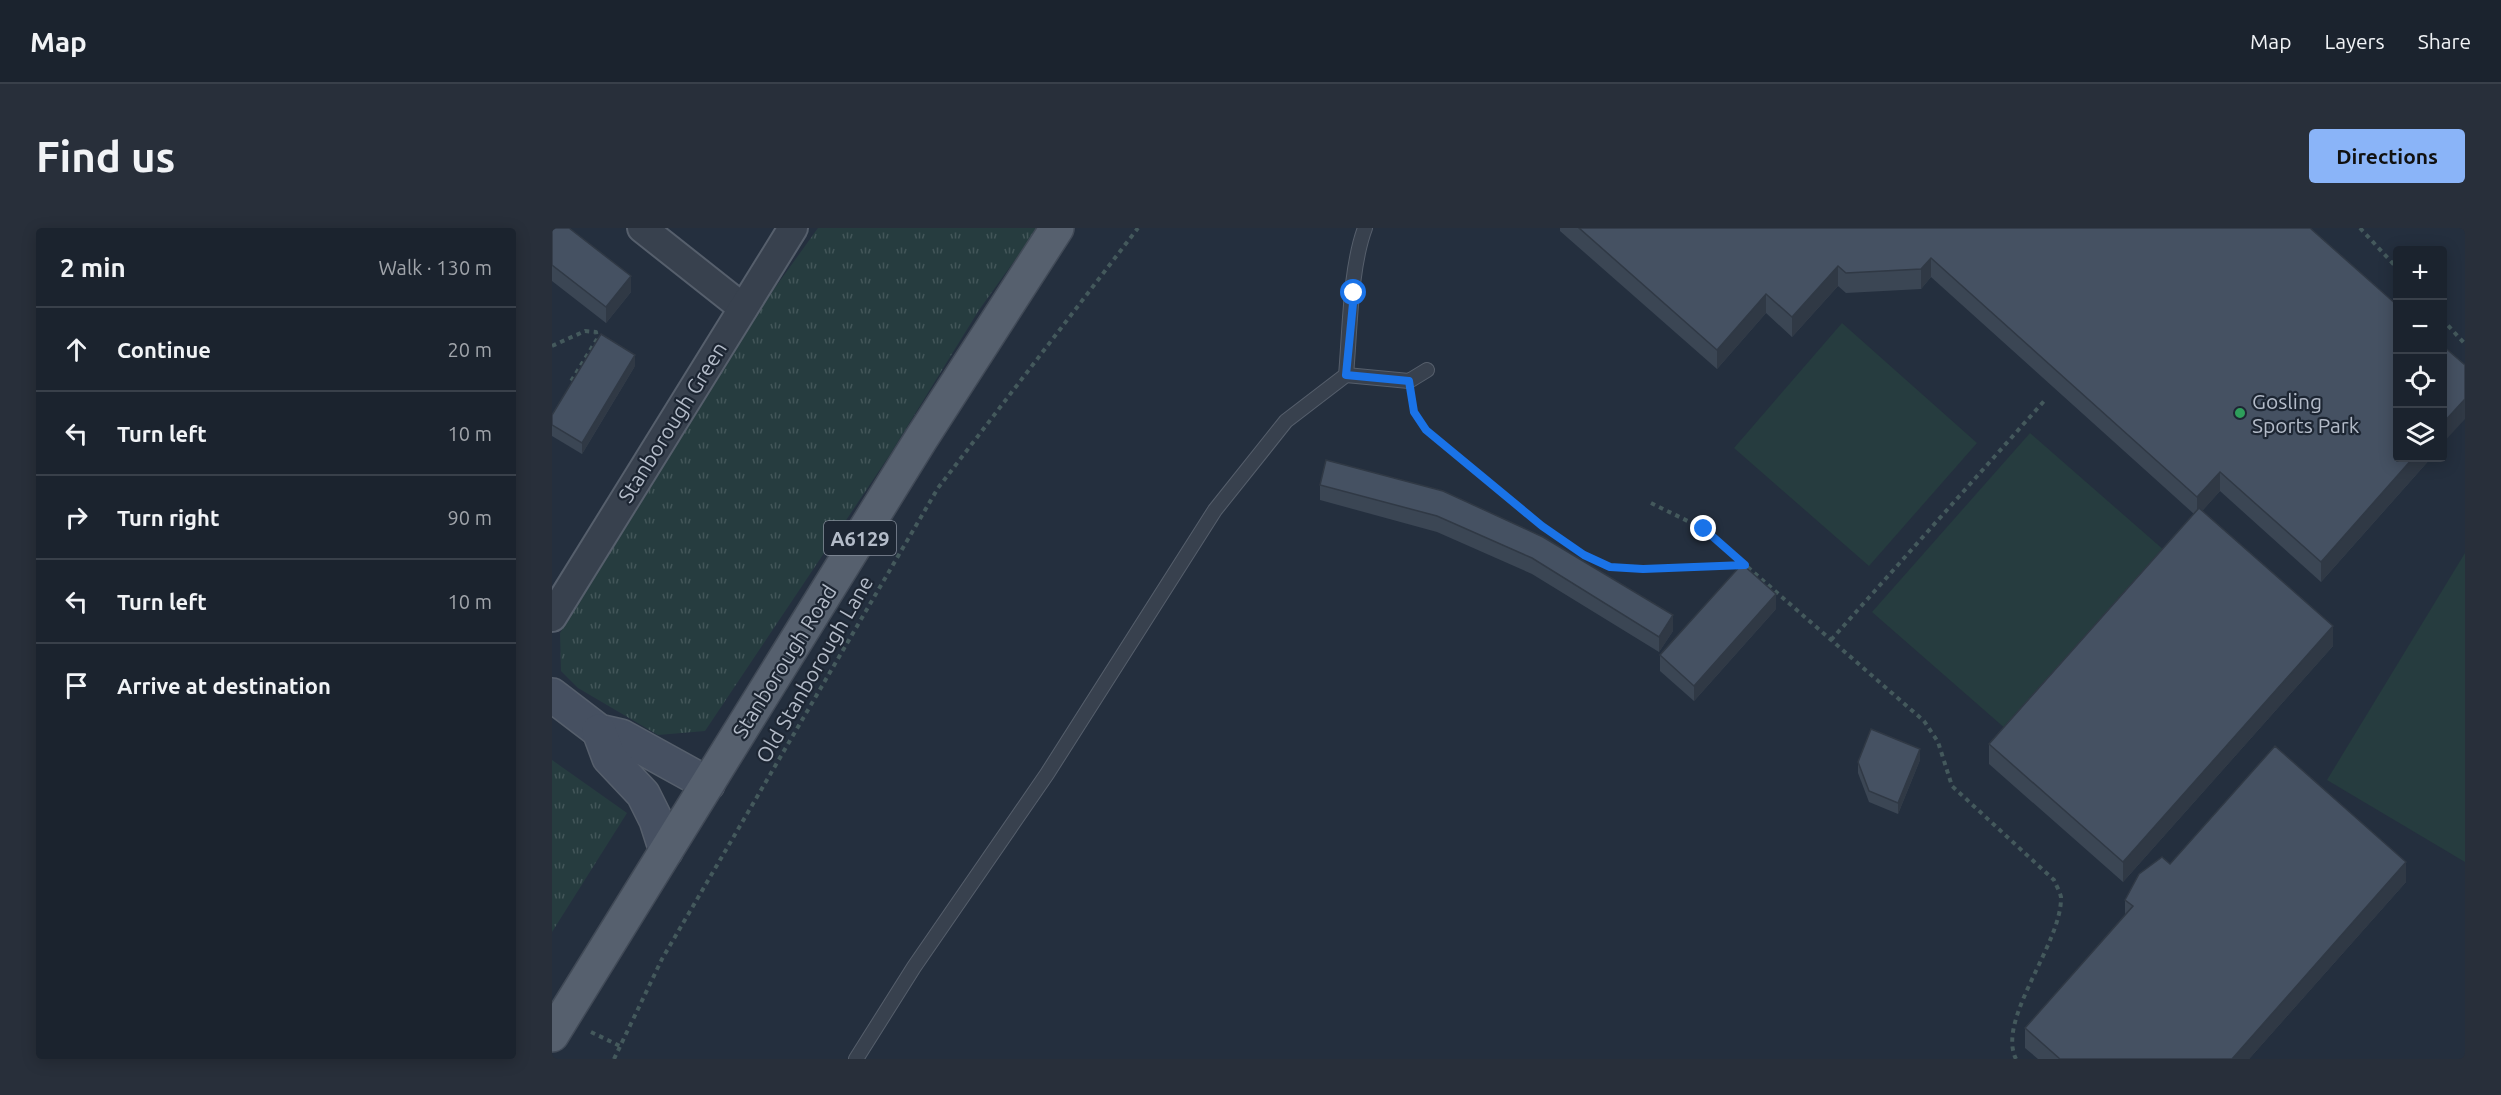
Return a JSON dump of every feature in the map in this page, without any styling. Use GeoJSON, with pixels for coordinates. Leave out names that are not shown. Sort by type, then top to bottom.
{"type":"FeatureCollection","features":[{"type":"Feature","properties":{"kind":"main road","name":"Stanborough Road"},"geometry":{"type":"LineString","coordinates":[[552,1035],[928,429],[1058,228]]}},
{"type":"Feature","properties":{"kind":"street"},"geometry":{"type":"LineString","coordinates":[[642,228],[743,308]]}},
{"type":"Feature","properties":{"kind":"street","name":"Stanborough Green"},"geometry":{"type":"LineString","coordinates":[[552,616],[793,228]]}},
{"type":"Feature","properties":{"kind":"street"},"geometry":{"type":"LineString","coordinates":[[552,695],[599,731],[621,736],[708,784]]}},
{"type":"Feature","properties":{"kind":"street"},"geometry":{"type":"LineString","coordinates":[[599,731],[609,758],[643,794],[656,820],[666,851]]}},
{"type":"Feature","properties":{"kind":"lane"},"geometry":{"type":"LineString","coordinates":[[1346,375],[1356,272],[1365,228]]}},
{"type":"Feature","properties":{"kind":"lane"},"geometry":{"type":"LineString","coordinates":[[856,1059],[914,967],[1047,774],[1215,510],[1286,421],[1346,375],[1409,381],[1427,370]]}},
{"type":"Feature","properties":{"kind":"path","name":"Old Stanborough Lane"},"geometry":{"type":"LineString","coordinates":[[614,1059],[662,959],[938,488],[1138,228]]}},
{"type":"Feature","properties":{"kind":"path"},"geometry":{"type":"LineString","coordinates":[[2360,228],[2393,265]]}},
{"type":"Feature","properties":{"kind":"path"},"geometry":{"type":"LineString","coordinates":[[2447,324],[2465,344]]}},
{"type":"Feature","properties":{"kind":"path"},"geometry":{"type":"LineString","coordinates":[[552,346],[585,331],[596,332],[597,339],[570,383]]}},
{"type":"Feature","properties":{"kind":"path"},"geometry":{"type":"LineString","coordinates":[[1409,381],[1414,412],[1426,430],[1542,526],[1584,555],[1610,567],[1745,565]]}},
{"type":"Feature","properties":{"kind":"path"},"geometry":{"type":"LineString","coordinates":[[1831,640],[2045,400]]}},
{"type":"Feature","properties":{"kind":"path"},"geometry":{"type":"LineString","coordinates":[[1651,503],[1704,529],[1924,721],[1938,742],[1952,786],[2054,880],[2061,896],[2056,925],[2014,1024],[2011,1046],[2016,1059]]}},
{"type":"Feature","properties":{"kind":"path"},"geometry":{"type":"LineString","coordinates":[[583,1028],[620,1046]]}},
{"type":"Feature","properties":{"kind":"green space"},"geometry":{"type":"Polygon","coordinates":[[[818,228],[1038,228],[979,310],[889,456],[705,731],[658,735],[578,688],[561,671],[560,633],[751,321],[818,228]]]}},
{"type":"Feature","properties":{"kind":"green space"},"geometry":{"type":"Polygon","coordinates":[[[1842,323],[1977,443],[1869,566],[1734,448],[1842,323]]]}},
{"type":"Feature","properties":{"kind":"green space"},"geometry":{"type":"Polygon","coordinates":[[[2030,433],[2165,551],[2007,730],[1872,612],[2030,433]]]}},
{"type":"Feature","properties":{"kind":"green space"},"geometry":{"type":"Polygon","coordinates":[[[2465,553],[2465,862],[2327,780],[2465,553]]]}},
{"type":"Feature","properties":{"kind":"green space"},"geometry":{"type":"Polygon","coordinates":[[[552,760],[627,813],[552,932],[552,760]]]}},
{"type":"Feature","properties":{"kind":"building"},"geometry":{"type":"Polygon","coordinates":[[[552,228],[569,228],[631,276],[606,307],[552,265],[552,228]]]}},
{"type":"Feature","properties":{"kind":"building","name":"Gosling Sports Park"},"geometry":{"type":"Polygon","coordinates":[[[1579,228],[2310,228],[2393,301],[2393,462],[2409,462],[2321,562],[2220,472],[2197,497],[1931,258],[1921,269],[1846,273],[1838,266],[1792,317],[1766,294],[1717,350],[1579,228]]]}},
{"type":"Feature","properties":{"kind":"building"},"geometry":{"type":"Polygon","coordinates":[[[601,334],[635,355],[582,443],[552,425],[552,415],[601,334]]]}},
{"type":"Feature","properties":{"kind":"building"},"geometry":{"type":"Polygon","coordinates":[[[2447,349],[2465,365],[2465,399],[2447,419],[2447,349]]]}},
{"type":"Feature","properties":{"kind":"building"},"geometry":{"type":"Polygon","coordinates":[[[1326,460],[1443,491],[1543,537],[1673,615],[1659,637],[1532,558],[1437,516],[1320,485],[1326,460]]]}},
{"type":"Feature","properties":{"kind":"building"},"geometry":{"type":"Polygon","coordinates":[[[2199,508],[2333,626],[2123,862],[1989,744],[2199,508]]]}},
{"type":"Feature","properties":{"kind":"building"},"geometry":{"type":"Polygon","coordinates":[[[1742,564],[1776,594],[1694,686],[1660,655],[1742,564]]]}},
{"type":"Feature","properties":{"kind":"building"},"geometry":{"type":"Polygon","coordinates":[[[1871,729],[1920,749],[1898,803],[1869,791],[1858,762],[1871,729]]]}},
{"type":"Feature","properties":{"kind":"building"},"geometry":{"type":"Polygon","coordinates":[[[2275,746],[2406,862],[2232,1059],[2060,1059],[2025,1028],[2133,906],[2125,900],[2139,874],[2162,857],[2170,864],[2275,746]]]}},
{"type":"Feature","properties":{"kind":"place","name":"Gosling Sports Park"},"geometry":{"type":"Point","coordinates":[2240,413]}},
{"type":"Feature","properties":{"kind":"route"},"geometry":{"type":"LineString","coordinates":[[1354,293],[1346,375],[1409,381],[1414,412],[1426,430],[1542,526],[1584,555],[1610,567],[1643,569],[1745,565],[1704,529]]}}]}
